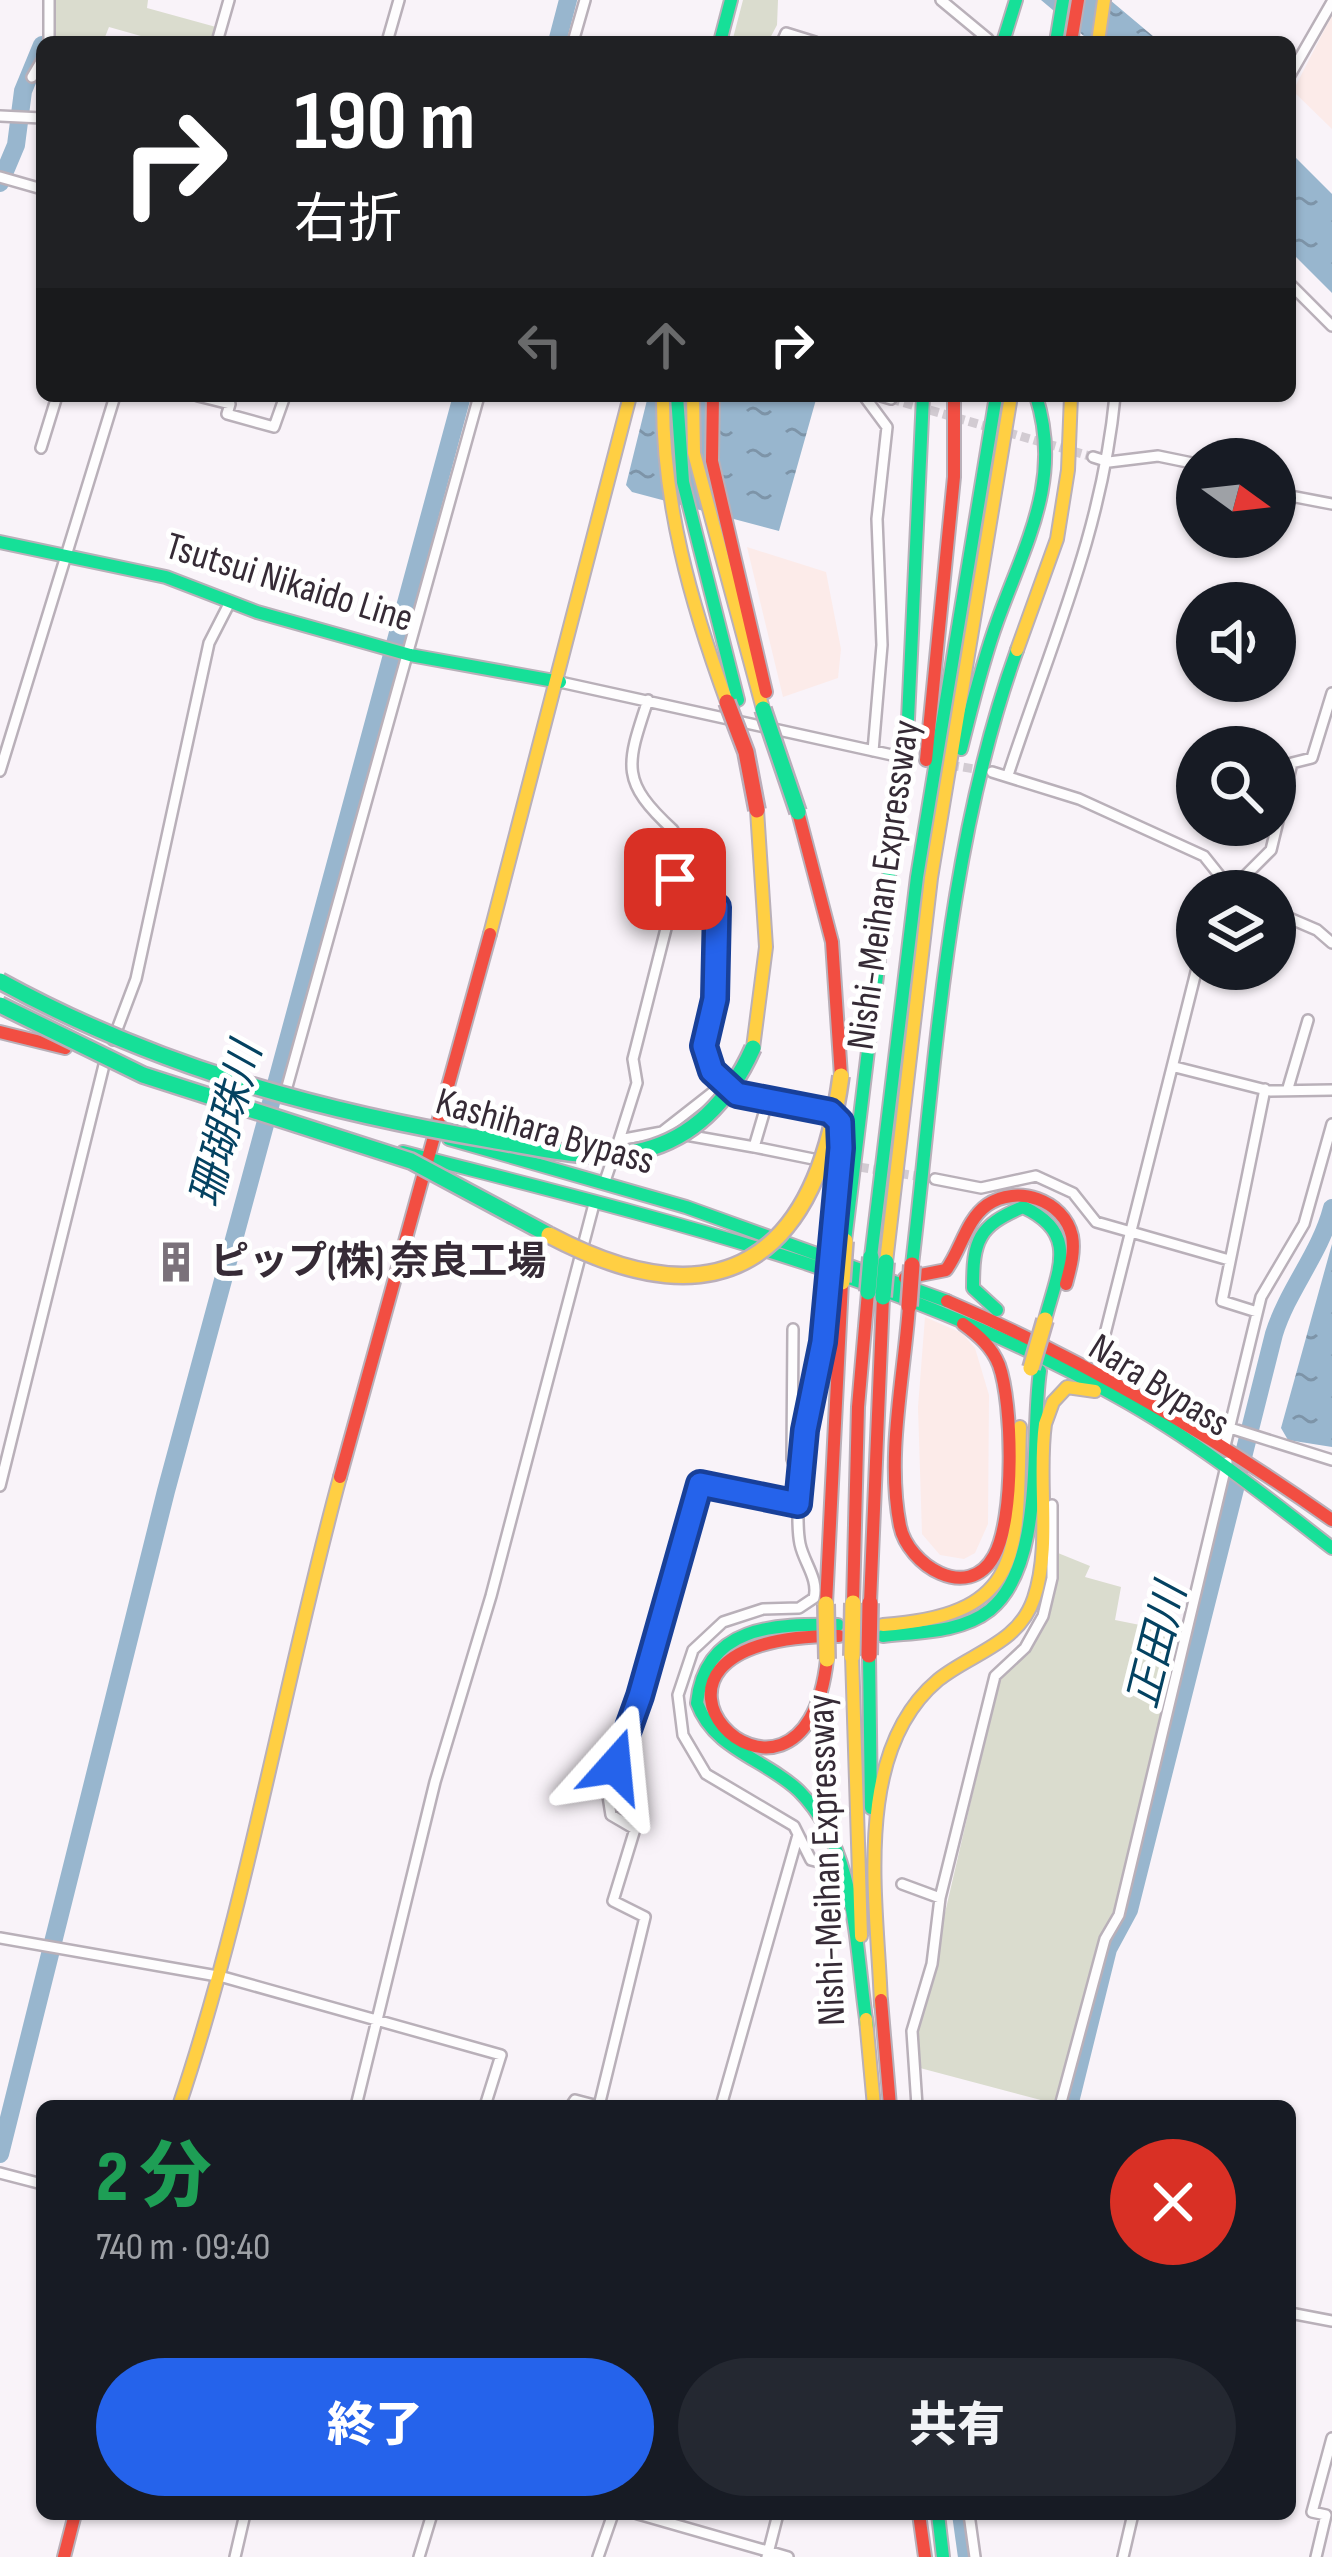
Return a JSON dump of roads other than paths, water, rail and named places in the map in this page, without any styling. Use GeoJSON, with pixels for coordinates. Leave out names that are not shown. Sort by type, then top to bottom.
{"type":"FeatureCollection","features":[{"type":"Feature","properties":{"kind":"main road"},"geometry":{"type":"LineString","coordinates":[[722,36],[731,0]]}},
{"type":"Feature","properties":{"kind":"main road"},"geometry":{"type":"LineString","coordinates":[[999,36],[1016,0]]}},
{"type":"Feature","properties":{"kind":"main road"},"geometry":{"type":"LineString","coordinates":[[1057,36],[1063,0]]}},
{"type":"Feature","properties":{"kind":"main road"},"geometry":{"type":"LineString","coordinates":[[1072,36],[1078,0]]}},
{"type":"Feature","properties":{"kind":"main road"},"geometry":{"type":"LineString","coordinates":[[1099,36],[1104,0]]}},
{"type":"Feature","properties":{"kind":"main road"},"geometry":{"type":"LineString","coordinates":[[181,2100],[224,1977],[284,1683],[431,1134],[560,682],[629,402]]}},
{"type":"Feature","properties":{"kind":"main road"},"geometry":{"type":"LineString","coordinates":[[0,985],[171,1065],[372,1122],[570,1152],[642,1151],[685,1133],[720,1105],[752,1048],[766,947],[757,810],[733,701],[666,471],[663,402]]}},
{"type":"Feature","properties":{"kind":"main road"},"geometry":{"type":"LineString","coordinates":[[677,402],[678,453],[692,549]]}},
{"type":"Feature","properties":{"kind":"main road"},"geometry":{"type":"LineString","coordinates":[[693,402],[694,453],[727,551]]}},
{"type":"Feature","properties":{"kind":"main road"},"geometry":{"type":"LineString","coordinates":[[0,1008],[72,1045],[165,1083],[365,1143],[446,1177],[615,1268],[691,1279],[754,1256],[801,1210],[827,1154],[841,1076],[842,1004],[833,930],[773,740],[727,551],[712,461],[712,402]]}},
{"type":"Feature","properties":{"kind":"main road"},"geometry":{"type":"LineString","coordinates":[[866,2026],[844,1884],[826,1828],[789,1782],[713,1735],[699,1700],[708,1663],[736,1635],[779,1625],[838,1630],[764,1639],[730,1654],[713,1685],[720,1723],[748,1745],[772,1747],[795,1738],[822,1702],[826,1658],[826,1604],[836,1281],[839,1239],[908,719],[923,402]]}},
{"type":"Feature","properties":{"kind":"main road"},"geometry":{"type":"LineString","coordinates":[[916,877],[954,477],[953,402]]}},
{"type":"Feature","properties":{"kind":"main road","name":"Nishi-Meihan Expressway"},"geometry":{"type":"LineString","coordinates":[[873,2100],[866,2026],[856,1448],[876,1294],[916,877],[995,402]]}},
{"type":"Feature","properties":{"kind":"main road","name":"Nishi-Meihan Expressway"},"geometry":{"type":"LineString","coordinates":[[878,1260],[917,980],[1010,402]]}},
{"type":"Feature","properties":{"kind":"main road"},"geometry":{"type":"LineString","coordinates":[[917,980],[972,704],[1047,485],[1049,445],[1038,402]]}},
{"type":"Feature","properties":{"kind":"main road"},"geometry":{"type":"LineString","coordinates":[[935,1306],[967,1326],[992,1352],[1036,1460],[985,1567],[945,1577],[909,1552],[902,1535],[898,1487],[912,1265],[952,920],[997,708],[1057,539],[1068,470],[1071,402]]}},
{"type":"Feature","properties":{"kind":"main road","name":"Tsutsui Nikaido Line"},"geometry":{"type":"LineString","coordinates":[[0,542],[166,577],[230,602],[409,655],[560,682]]}},
{"type":"Feature","properties":{"kind":"main road","name":"Kashihara Bypass"},"geometry":{"type":"LineString","coordinates":[[0,985],[112,1042],[257,1087],[605,1181],[896,1278],[1068,1352]]}},
{"type":"Feature","properties":{"kind":"main road","name":"Kashihara Bypass"},"geometry":{"type":"LineString","coordinates":[[0,1008],[64,1048],[104,1065],[275,1118],[820,1263],[935,1306]]}},
{"type":"Feature","properties":{"kind":"main road"},"geometry":{"type":"LineString","coordinates":[[0,1031],[64,1048]]}},
{"type":"Feature","properties":{"kind":"main road"},"geometry":{"type":"LineString","coordinates":[[883,1630],[942,1622],[991,1597],[1014,1549],[1023,1485],[1024,1429],[1073,1240],[1060,1213],[1032,1196],[1010,1196],[989,1204],[973,1222],[952,1263],[939,1275],[896,1278]]}},
{"type":"Feature","properties":{"kind":"main road"},"geometry":{"type":"LineString","coordinates":[[1049,1323],[1061,1258],[1059,1235],[1042,1213],[1005,1210],[989,1221],[977,1241],[969,1272],[973,1288],[994,1308],[1068,1352]]}},
{"type":"Feature","properties":{"kind":"main road","name":"Nara Bypass"},"geometry":{"type":"LineString","coordinates":[[935,1306],[1085,1377],[1332,1520]]}},
{"type":"Feature","properties":{"kind":"main road","name":"Nara Bypass"},"geometry":{"type":"LineString","coordinates":[[1068,1352],[1102,1370],[1217,1450],[1228,1468],[1332,1548]]}},
{"type":"Feature","properties":{"kind":"main road"},"geometry":{"type":"LineString","coordinates":[[1023,1485],[1011,1456],[1024,1429],[1062,1390],[1080,1385],[1217,1450]]}},
{"type":"Feature","properties":{"kind":"main road"},"geometry":{"type":"LineString","coordinates":[[881,2005],[880,1810],[890,1754],[922,1695],[953,1670],[1009,1639],[1029,1613],[1040,1580],[1023,1485],[1024,1429]]}},
{"type":"Feature","properties":{"kind":"main road","name":"Nishi-Meihan Expressway"},"geometry":{"type":"LineString","coordinates":[[861,1656],[889,2100]]}},
{"type":"Feature","properties":{"kind":"main road"},"geometry":{"type":"LineString","coordinates":[[64,2557],[73,2520]]}},
{"type":"Feature","properties":{"kind":"main road"},"geometry":{"type":"LineString","coordinates":[[921,2520],[925,2557]]}},
{"type":"Feature","properties":{"kind":"main road"},"geometry":{"type":"LineString","coordinates":[[939,2520],[943,2557]]}},
{"type":"Feature","properties":{"kind":"street"},"geometry":{"type":"LineString","coordinates":[[49,0],[50,36]]}},
{"type":"Feature","properties":{"kind":"street"},"geometry":{"type":"LineString","coordinates":[[219,36],[229,0]]}},
{"type":"Feature","properties":{"kind":"street"},"geometry":{"type":"LineString","coordinates":[[389,36],[399,0]]}},
{"type":"Feature","properties":{"kind":"street"},"geometry":{"type":"LineString","coordinates":[[576,36],[585,0]]}},
{"type":"Feature","properties":{"kind":"street"},"geometry":{"type":"LineString","coordinates":[[940,0],[987,36]]}},
{"type":"Feature","properties":{"kind":"street"},"geometry":{"type":"LineString","coordinates":[[1296,65],[1332,2]]}},
{"type":"Feature","properties":{"kind":"street"},"geometry":{"type":"LineString","coordinates":[[974,36],[976,30]]}},
{"type":"Feature","properties":{"kind":"street"},"geometry":{"type":"LineString","coordinates":[[32,77],[36,70]]}},
{"type":"Feature","properties":{"kind":"street"},"geometry":{"type":"LineString","coordinates":[[0,116],[36,119]]}},
{"type":"Feature","properties":{"kind":"street"},"geometry":{"type":"LineString","coordinates":[[3,178],[36,187]]}},
{"type":"Feature","properties":{"kind":"street"},"geometry":{"type":"LineString","coordinates":[[1296,290],[1332,326]]}},
{"type":"Feature","properties":{"kind":"street"},"geometry":{"type":"LineString","coordinates":[[41,448],[55,402]]}},
{"type":"Feature","properties":{"kind":"street"},"geometry":{"type":"LineString","coordinates":[[0,771],[114,402]]}},
{"type":"Feature","properties":{"kind":"street"},"geometry":{"type":"LineString","coordinates":[[222,402],[230,404],[227,414],[274,427],[283,402]]}},
{"type":"Feature","properties":{"kind":"street"},"geometry":{"type":"LineString","coordinates":[[283,1094],[477,402]]}},
{"type":"Feature","properties":{"kind":"street"},"geometry":{"type":"LineString","coordinates":[[868,402],[887,427],[877,519],[882,645],[872,751]]}},
{"type":"Feature","properties":{"kind":"street"},"geometry":{"type":"LineString","coordinates":[[1008,775],[1091,542],[1109,462],[1114,402]]}},
{"type":"Feature","properties":{"kind":"street"},"geometry":{"type":"LineString","coordinates":[[1093,458],[1109,462],[1149,455],[1176,460]]}},
{"type":"Feature","properties":{"kind":"street"},"geometry":{"type":"LineString","coordinates":[[1296,497],[1332,504]]}},
{"type":"Feature","properties":{"kind":"street"},"geometry":{"type":"LineString","coordinates":[[112,1042],[136,979],[209,643],[230,602]]}},
{"type":"Feature","properties":{"kind":"street"},"geometry":{"type":"LineString","coordinates":[[560,682],[892,755]]}},
{"type":"Feature","properties":{"kind":"street"},"geometry":{"type":"LineString","coordinates":[[1251,870],[1271,850],[1292,763],[1312,758],[1332,693]]}},
{"type":"Feature","properties":{"kind":"street"},"geometry":{"type":"LineString","coordinates":[[605,1181],[637,1083],[633,1058],[674,897],[674,830],[648,808],[632,781],[634,743],[649,700]]}},
{"type":"Feature","properties":{"kind":"street"},"geometry":{"type":"LineString","coordinates":[[992,772],[1079,799],[1204,856],[1215,870]]}},
{"type":"Feature","properties":{"kind":"street"},"geometry":{"type":"LineString","coordinates":[[674,897],[717,907],[715,999],[704,1046],[722,1085],[767,1103],[830,1112],[840,1122],[839,1239]]}},
{"type":"Feature","properties":{"kind":"street"},"geometry":{"type":"LineString","coordinates":[[1296,923],[1332,943]]}},
{"type":"Feature","properties":{"kind":"street"},"geometry":{"type":"LineString","coordinates":[[1102,1370],[1103,1342],[1129,1232],[1192,990]]}},
{"type":"Feature","properties":{"kind":"street"},"geometry":{"type":"LineString","coordinates":[[1288,1088],[1308,1020]]}},
{"type":"Feature","properties":{"kind":"street"},"geometry":{"type":"LineString","coordinates":[[0,1486],[104,1065]]}},
{"type":"Feature","properties":{"kind":"street"},"geometry":{"type":"LineString","coordinates":[[1175,1067],[1265,1089],[1332,1088]]}},
{"type":"Feature","properties":{"kind":"street"},"geometry":{"type":"LineString","coordinates":[[662,1132],[722,1085]]}},
{"type":"Feature","properties":{"kind":"street"},"geometry":{"type":"LineString","coordinates":[[1257,1312],[1222,1300],[1265,1089]]}},
{"type":"Feature","properties":{"kind":"street"},"geometry":{"type":"LineString","coordinates":[[754,1147],[767,1103]]}},
{"type":"Feature","properties":{"kind":"street"},"geometry":{"type":"LineString","coordinates":[[1217,1450],[1230,1428],[1257,1312],[1304,1224],[1332,1124]]}},
{"type":"Feature","properties":{"kind":"street"},"geometry":{"type":"LineString","coordinates":[[619,1140],[662,1132],[833,1163]]}},
{"type":"Feature","properties":{"kind":"street"},"geometry":{"type":"LineString","coordinates":[[935,1179],[981,1188],[1036,1176],[1073,1193],[1096,1222],[1229,1260]]}},
{"type":"Feature","properties":{"kind":"street"},"geometry":{"type":"LineString","coordinates":[[357,2100],[374,2022],[594,1204]]}},
{"type":"Feature","properties":{"kind":"street"},"geometry":{"type":"LineString","coordinates":[[819,1862],[812,1860],[794,1826],[706,1774],[683,1735],[678,1695],[693,1651],[723,1622],[763,1609],[799,1608],[814,1598],[817,1588],[800,1549],[798,1504],[836,1281]]}},
{"type":"Feature","properties":{"kind":"street"},"geometry":{"type":"LineString","coordinates":[[793,1329],[792,1459],[800,1478]]}},
{"type":"Feature","properties":{"kind":"street"},"geometry":{"type":"LineString","coordinates":[[1230,1428],[1332,1460]]}},
{"type":"Feature","properties":{"kind":"street"},"geometry":{"type":"LineString","coordinates":[[1062,2100],[1105,1939],[1119,1915],[1228,1468]]}},
{"type":"Feature","properties":{"kind":"street"},"geometry":{"type":"LineString","coordinates":[[600,2100],[645,1917],[613,1901],[635,1829],[611,1815],[608,1796],[700,1484],[798,1504]]}},
{"type":"Feature","properties":{"kind":"street"},"geometry":{"type":"LineString","coordinates":[[917,2100],[912,2031],[932,1964],[940,1898],[995,1676],[1025,1648],[1043,1616],[1052,1578],[1052,1504]]}},
{"type":"Feature","properties":{"kind":"street"},"geometry":{"type":"LineString","coordinates":[[723,2100],[798,1835]]}},
{"type":"Feature","properties":{"kind":"street"},"geometry":{"type":"LineString","coordinates":[[902,1884],[940,1898]]}},
{"type":"Feature","properties":{"kind":"street"},"geometry":{"type":"LineString","coordinates":[[0,1938],[224,1977],[501,2055],[486,2100]]}},
{"type":"Feature","properties":{"kind":"street"},"geometry":{"type":"LineString","coordinates":[[0,2173],[36,2182]]}},
{"type":"Feature","properties":{"kind":"street"},"geometry":{"type":"LineString","coordinates":[[1296,2314],[1332,2320]]}},
{"type":"Feature","properties":{"kind":"street"},"geometry":{"type":"LineString","coordinates":[[1316,2557],[1326,2515],[1312,2512],[1332,2438]]}},
{"type":"Feature","properties":{"kind":"street"},"geometry":{"type":"LineString","coordinates":[[235,2557],[244,2520]]}},
{"type":"Feature","properties":{"kind":"street"},"geometry":{"type":"LineString","coordinates":[[419,2557],[430,2520]]}},
{"type":"Feature","properties":{"kind":"street"},"geometry":{"type":"LineString","coordinates":[[598,2557],[611,2520]]}},
{"type":"Feature","properties":{"kind":"street"},"geometry":{"type":"LineString","coordinates":[[658,2520],[788,2557]]}},
{"type":"Feature","properties":{"kind":"street"},"geometry":{"type":"LineString","coordinates":[[769,2553],[777,2520]]}},
{"type":"Feature","properties":{"kind":"street"},"geometry":{"type":"LineString","coordinates":[[970,2520],[975,2557]]}},
{"type":"Feature","properties":{"kind":"street"},"geometry":{"type":"LineString","coordinates":[[1123,2557],[1132,2520]]}},
{"type":"Feature","properties":{"kind":"water"},"geometry":{"type":"Polygon","coordinates":[[[1041,0],[1110,0],[1153,36],[1084,36],[1041,0]]]}},
{"type":"Feature","properties":{"kind":"water"},"geometry":{"type":"Polygon","coordinates":[[[1296,158],[1332,194],[1332,293],[1296,257],[1296,158]]]}},
{"type":"Feature","properties":{"kind":"water"},"geometry":{"type":"Polygon","coordinates":[[[647,402],[815,402],[779,531],[632,492],[626,485],[647,402]]]}},
{"type":"Feature","properties":{"kind":"water"},"geometry":{"type":"Polygon","coordinates":[[[1332,1244],[1332,1447],[1288,1440],[1281,1428],[1332,1244]]]}},
{"type":"Feature","properties":{"kind":"waterway","name":"珊瑚珠川"},"geometry":{"type":"LineString","coordinates":[[559,36],[568,0]]}},
{"type":"Feature","properties":{"kind":"waterway"},"geometry":{"type":"LineString","coordinates":[[0,183],[16,145],[23,91],[36,60]]}},
{"type":"Feature","properties":{"kind":"waterway","name":"珊瑚珠川"},"geometry":{"type":"LineString","coordinates":[[0,2154],[166,1491],[460,402]]}},
{"type":"Feature","properties":{"kind":"waterway","name":"正田川"},"geometry":{"type":"LineString","coordinates":[[1070,2100],[1108,1949],[1129,1910],[1274,1334],[1332,1208]]}},
{"type":"Feature","properties":{"kind":"waterway","name":"正田川"},"geometry":{"type":"LineString","coordinates":[[962,2520],[967,2557]]}},
{"type":"Feature","properties":{"kind":"tunnel"},"geometry":{"type":"LineString","coordinates":[[901,402],[1093,457]]}},
{"type":"Feature","properties":{"kind":"tunnel"},"geometry":{"type":"LineString","coordinates":[[950,765],[987,771]]}},
{"type":"Feature","properties":{"kind":"tunnel"},"geometry":{"type":"LineString","coordinates":[[833,1163],[923,1177]]}},
{"type":"Feature","properties":{"kind":"place","name":"ピップ(株) 奈良工場"},"geometry":{"type":"Point","coordinates":[176,1262]}}]}
